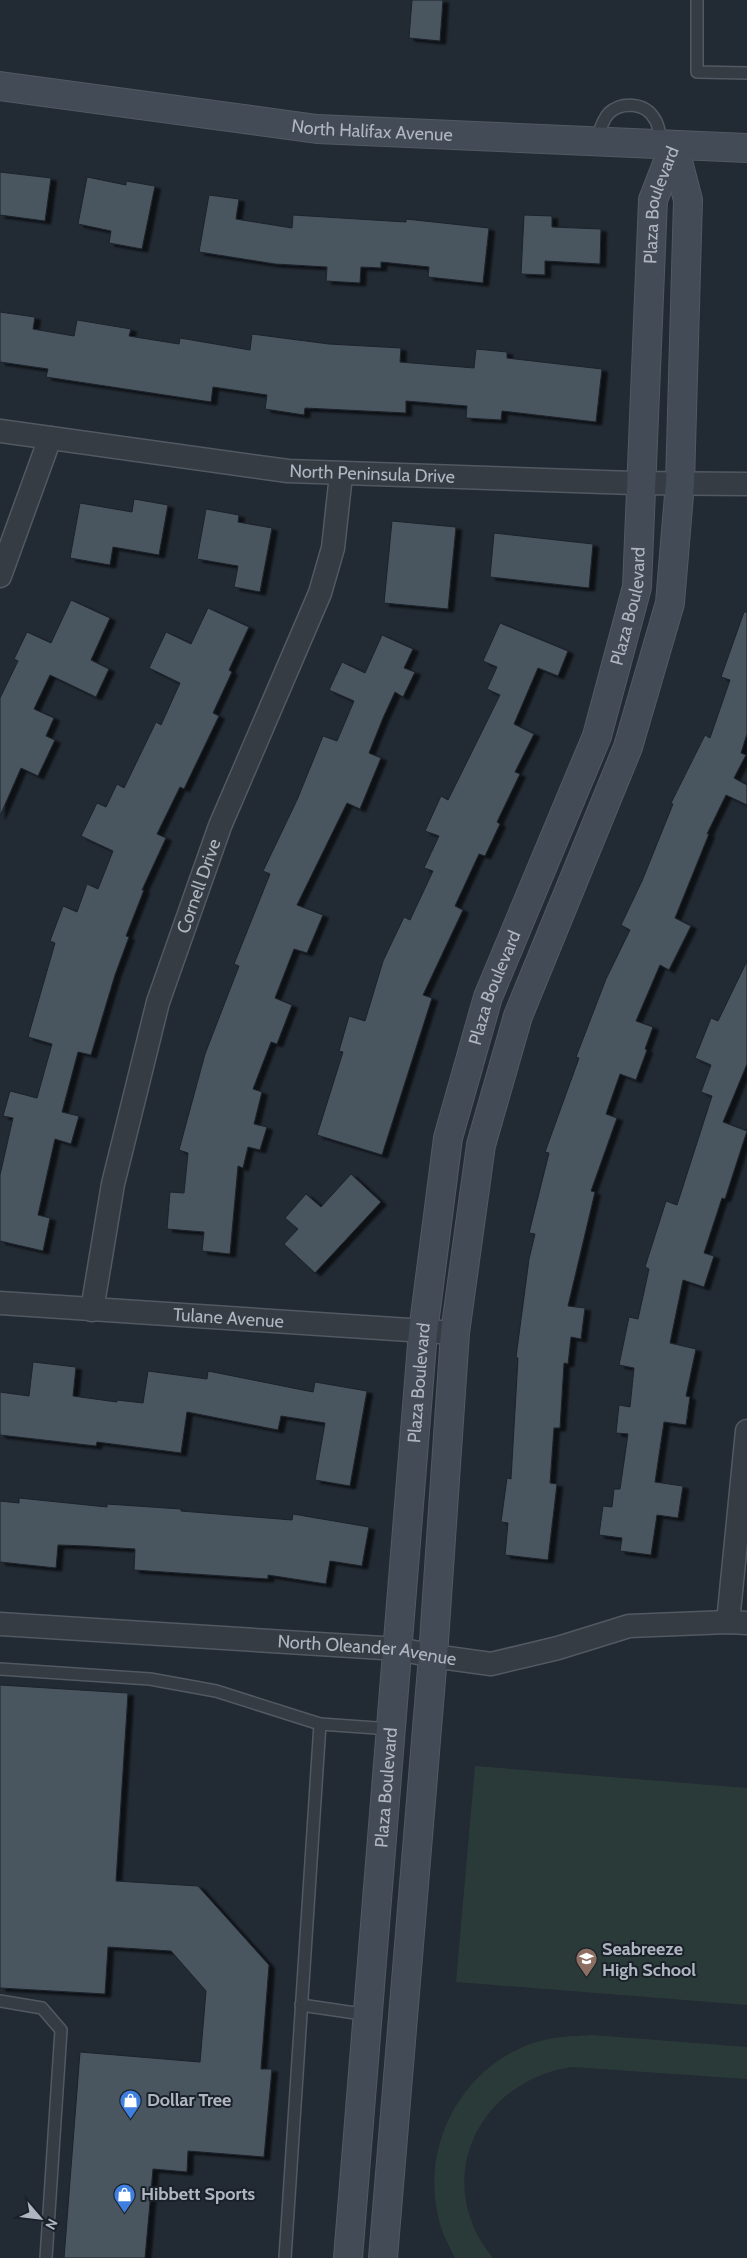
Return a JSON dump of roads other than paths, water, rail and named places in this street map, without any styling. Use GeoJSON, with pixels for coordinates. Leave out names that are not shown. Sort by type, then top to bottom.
{"type":"FeatureCollection","features":[{"type":"Feature","properties":{"kind":"street","name":"North Halifax Avenue"},"geometry":{"type":"LineString","coordinates":[[0,86],[317,129],[596,143],[747,148]]}},
{"type":"Feature","properties":{"kind":"street","name":"Plaza Boulevard"},"geometry":{"type":"LineString","coordinates":[[348,2258],[399,1649],[423,1332],[448,1138],[488,997],[597,736],[637,587],[653,200],[668,146]]}},
{"type":"Feature","properties":{"kind":"street","name":"Plaza Boulevard"},"geometry":{"type":"LineString","coordinates":[[383,2258],[433,1656],[455,1333],[481,1146],[518,1016],[628,747],[670,603],[680,483],[688,200],[668,146]]}},
{"type":"Feature","properties":{"kind":"street","name":"North Peninsula Drive"},"geometry":{"type":"LineString","coordinates":[[0,431],[222,463],[341,474],[641,483],[747,484]]}},
{"type":"Feature","properties":{"kind":"street"},"geometry":{"type":"LineString","coordinates":[[0,576],[50,438]]}},
{"type":"Feature","properties":{"kind":"street","name":"Cornell Drive"},"geometry":{"type":"LineString","coordinates":[[92,1310],[113,1184],[158,1002],[220,826],[320,593],[333,548],[341,474]]}},
{"type":"Feature","properties":{"kind":"street","name":"Tulane Avenue"},"geometry":{"type":"LineString","coordinates":[[0,1303],[455,1333]]}},
{"type":"Feature","properties":{"kind":"street"},"geometry":{"type":"LineString","coordinates":[[737,1623],[747,1431]]}},
{"type":"Feature","properties":{"kind":"street","name":"North Oleander Avenue"},"geometry":{"type":"LineString","coordinates":[[0,1624],[399,1649],[492,1664],[558,1648],[629,1626],[737,1623]]}},
{"type":"Feature","properties":{"kind":"street"},"geometry":{"type":"LineString","coordinates":[[369,2014],[402,2017]]}},
{"type":"Feature","properties":{"kind":"lane"},"geometry":{"type":"LineString","coordinates":[[697,0],[697,72],[747,73]]}},
{"type":"Feature","properties":{"kind":"lane"},"geometry":{"type":"LineString","coordinates":[[596,143],[602,126],[610,113],[629,105],[644,106],[655,118],[668,146]]}},
{"type":"Feature","properties":{"kind":"lane"},"geometry":{"type":"LineString","coordinates":[[0,1669],[150,1678],[216,1691],[320,1724],[392,1729]]}},
{"type":"Feature","properties":{"kind":"lane"},"geometry":{"type":"LineString","coordinates":[[285,2258],[320,1724]]}},
{"type":"Feature","properties":{"kind":"lane"},"geometry":{"type":"LineString","coordinates":[[0,2001],[42,2008],[61,2030],[46,2258]]}},
{"type":"Feature","properties":{"kind":"lane"},"geometry":{"type":"LineString","coordinates":[[301,2005],[369,2014]]}},
{"type":"Feature","properties":{"kind":"place","name":"Seabreeze High School"},"geometry":{"type":"Point","coordinates":[586,1978]}},
{"type":"Feature","properties":{"kind":"place","name":"Dollar Tree"},"geometry":{"type":"Point","coordinates":[131,2119]}},
{"type":"Feature","properties":{"kind":"place","name":"Hibbett Sports"},"geometry":{"type":"Point","coordinates":[125,2213]}}]}
